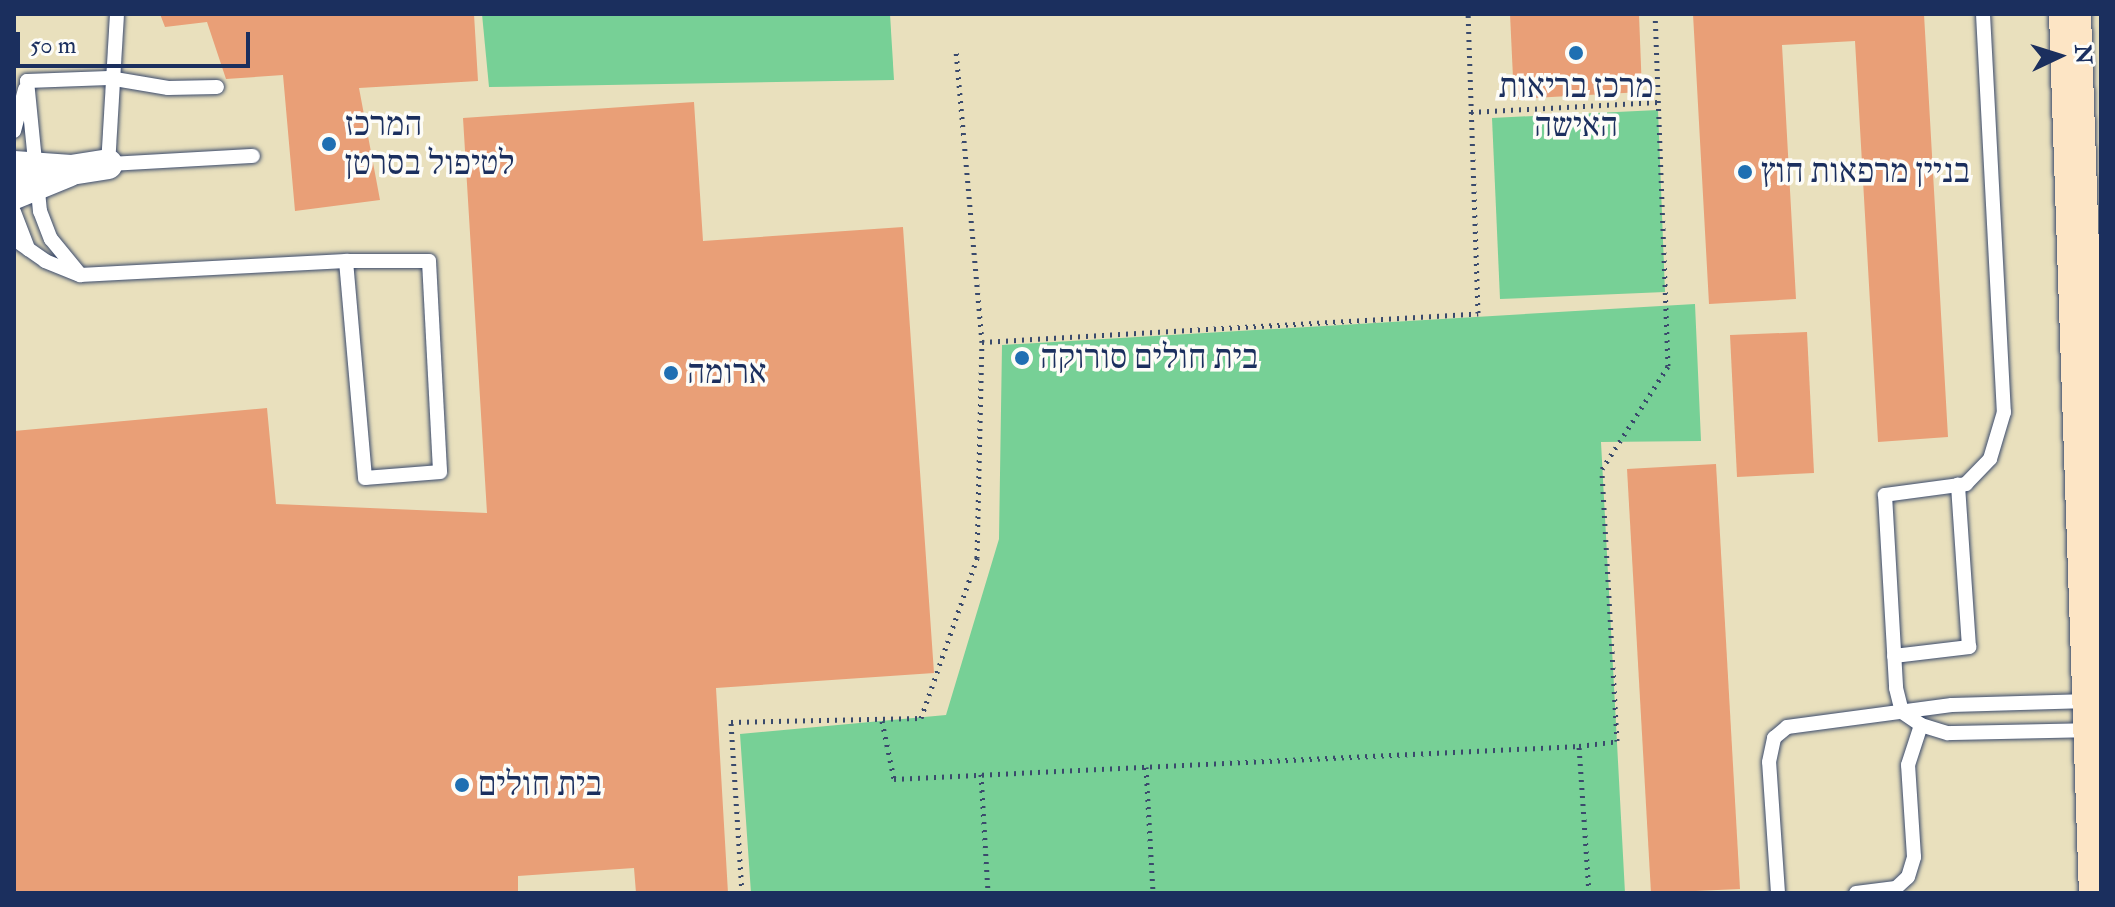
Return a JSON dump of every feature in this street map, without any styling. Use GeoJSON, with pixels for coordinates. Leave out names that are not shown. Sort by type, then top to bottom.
{"type":"FeatureCollection","features":[{"type":"Feature","properties":{"kind":"main road"},"geometry":{"type":"LineString","coordinates":[[2070,14],[2097,716],[2100,893]]}},
{"type":"Feature","properties":{"kind":"street"},"geometry":{"type":"LineString","coordinates":[[26,178],[108,164]]}},
{"type":"Feature","properties":{"kind":"lane"},"geometry":{"type":"LineString","coordinates":[[117,14],[109,78],[108,164],[253,156]]}},
{"type":"Feature","properties":{"kind":"lane"},"geometry":{"type":"LineString","coordinates":[[1983,14],[2004,412],[1990,459],[1966,484],[1885,495],[1894,656],[1902,712],[1921,725],[1948,733],[2097,716]]}},
{"type":"Feature","properties":{"kind":"lane"},"geometry":{"type":"LineString","coordinates":[[27,81],[109,78],[168,88],[217,87]]}},
{"type":"Feature","properties":{"kind":"lane"},"geometry":{"type":"LineString","coordinates":[[14,131],[27,81]]}},
{"type":"Feature","properties":{"kind":"lane"},"geometry":{"type":"LineString","coordinates":[[27,81],[26,178],[51,239],[80,275]]}},
{"type":"Feature","properties":{"kind":"lane"},"geometry":{"type":"LineString","coordinates":[[14,212],[29,250]]}},
{"type":"Feature","properties":{"kind":"lane"},"geometry":{"type":"LineString","coordinates":[[14,239],[29,250],[80,275],[346,261],[429,261],[440,472],[365,478],[346,261]]}},
{"type":"Feature","properties":{"kind":"lane"},"geometry":{"type":"LineString","coordinates":[[1894,656],[1969,647],[1958,484]]}},
{"type":"Feature","properties":{"kind":"lane"},"geometry":{"type":"LineString","coordinates":[[1778,893],[1769,762],[1774,738],[1787,727],[1952,705],[2097,716]]}},
{"type":"Feature","properties":{"kind":"lane"},"geometry":{"type":"LineString","coordinates":[[1856,893],[1896,888],[1908,877],[1914,857],[1908,765],[1921,725]]}},
{"type":"Feature","properties":{"kind":"path"},"geometry":{"type":"LineString","coordinates":[[982,342],[1478,313],[1468,14]]}},
{"type":"Feature","properties":{"kind":"path"},"geometry":{"type":"LineString","coordinates":[[882,721],[894,779],[1579,746],[1617,741],[1602,469],[1668,366],[1655,14]]}},
{"type":"Feature","properties":{"kind":"path"},"geometry":{"type":"LineString","coordinates":[[742,893],[731,722],[921,718],[977,558],[982,342],[956,48]]}},
{"type":"Feature","properties":{"kind":"path"},"geometry":{"type":"LineString","coordinates":[[1471,112],[1658,102]]}},
{"type":"Feature","properties":{"kind":"path"},"geometry":{"type":"LineString","coordinates":[[1579,746],[1589,893]]}},
{"type":"Feature","properties":{"kind":"path"},"geometry":{"type":"LineString","coordinates":[[1146,767],[1153,893]]}},
{"type":"Feature","properties":{"kind":"path"},"geometry":{"type":"LineString","coordinates":[[981,774],[988,893]]}},
{"type":"Feature","properties":{"kind":"green space"},"geometry":{"type":"Polygon","coordinates":[[[482,14],[890,14],[894,80],[489,87],[482,14]]]}},
{"type":"Feature","properties":{"kind":"green space"},"geometry":{"type":"Polygon","coordinates":[[[1658,110],[1665,292],[1500,299],[1492,118],[1658,110]]]}},
{"type":"Feature","properties":{"kind":"green space"},"geometry":{"type":"Polygon","coordinates":[[[1695,304],[1701,441],[1601,442],[1625,893],[751,893],[740,734],[946,715],[999,539],[1002,345],[1695,304]]]}},
{"type":"Feature","properties":{"kind":"building","name":"המרכז לטיפול בסרטן"},"geometry":{"type":"Polygon","coordinates":[[[160,14],[474,14],[478,81],[359,88],[380,200],[295,211],[283,75],[226,79],[207,22],[165,27],[160,14]]]}},
{"type":"Feature","properties":{"kind":"building","name":"מרכז בריאות האישה"},"geometry":{"type":"Polygon","coordinates":[[[1510,14],[1639,14],[1642,92],[1514,99],[1510,14]]]}},
{"type":"Feature","properties":{"kind":"building","name":"בניין מרפאות חוץ"},"geometry":{"type":"Polygon","coordinates":[[[1693,14],[1924,14],[1948,437],[1878,442],[1855,41],[1782,45],[1796,299],[1709,304],[1693,14]]]}},
{"type":"Feature","properties":{"kind":"building"},"geometry":{"type":"Polygon","coordinates":[[[694,102],[703,241],[903,227],[934,673],[716,688],[728,893],[636,893],[634,868],[518,876],[518,893],[15,893],[14,431],[267,408],[276,504],[487,513],[463,118],[694,102]]]}},
{"type":"Feature","properties":{"kind":"building"},"geometry":{"type":"Polygon","coordinates":[[[1807,332],[1814,473],[1737,477],[1730,335],[1807,332]]]}},
{"type":"Feature","properties":{"kind":"building"},"geometry":{"type":"Polygon","coordinates":[[[1716,464],[1740,889],[1651,893],[1627,469],[1716,464]]]}},
{"type":"Feature","properties":{"kind":"place","name":"מרכז בריאות האישה"},"geometry":{"type":"Point","coordinates":[1576,53]}},
{"type":"Feature","properties":{"kind":"place","name":"המרכז לטיפול בסרטן"},"geometry":{"type":"Point","coordinates":[329,144]}},
{"type":"Feature","properties":{"kind":"place","name":"בניין מרפאות חוץ"},"geometry":{"type":"Point","coordinates":[1745,172]}},
{"type":"Feature","properties":{"kind":"place","name":"בית חולים סורוקה"},"geometry":{"type":"Point","coordinates":[1022,358]}},
{"type":"Feature","properties":{"kind":"place","name":"ארומה"},"geometry":{"type":"Point","coordinates":[671,373]}},
{"type":"Feature","properties":{"kind":"place","name":"בית חולים"},"geometry":{"type":"Point","coordinates":[462,785]}}]}
